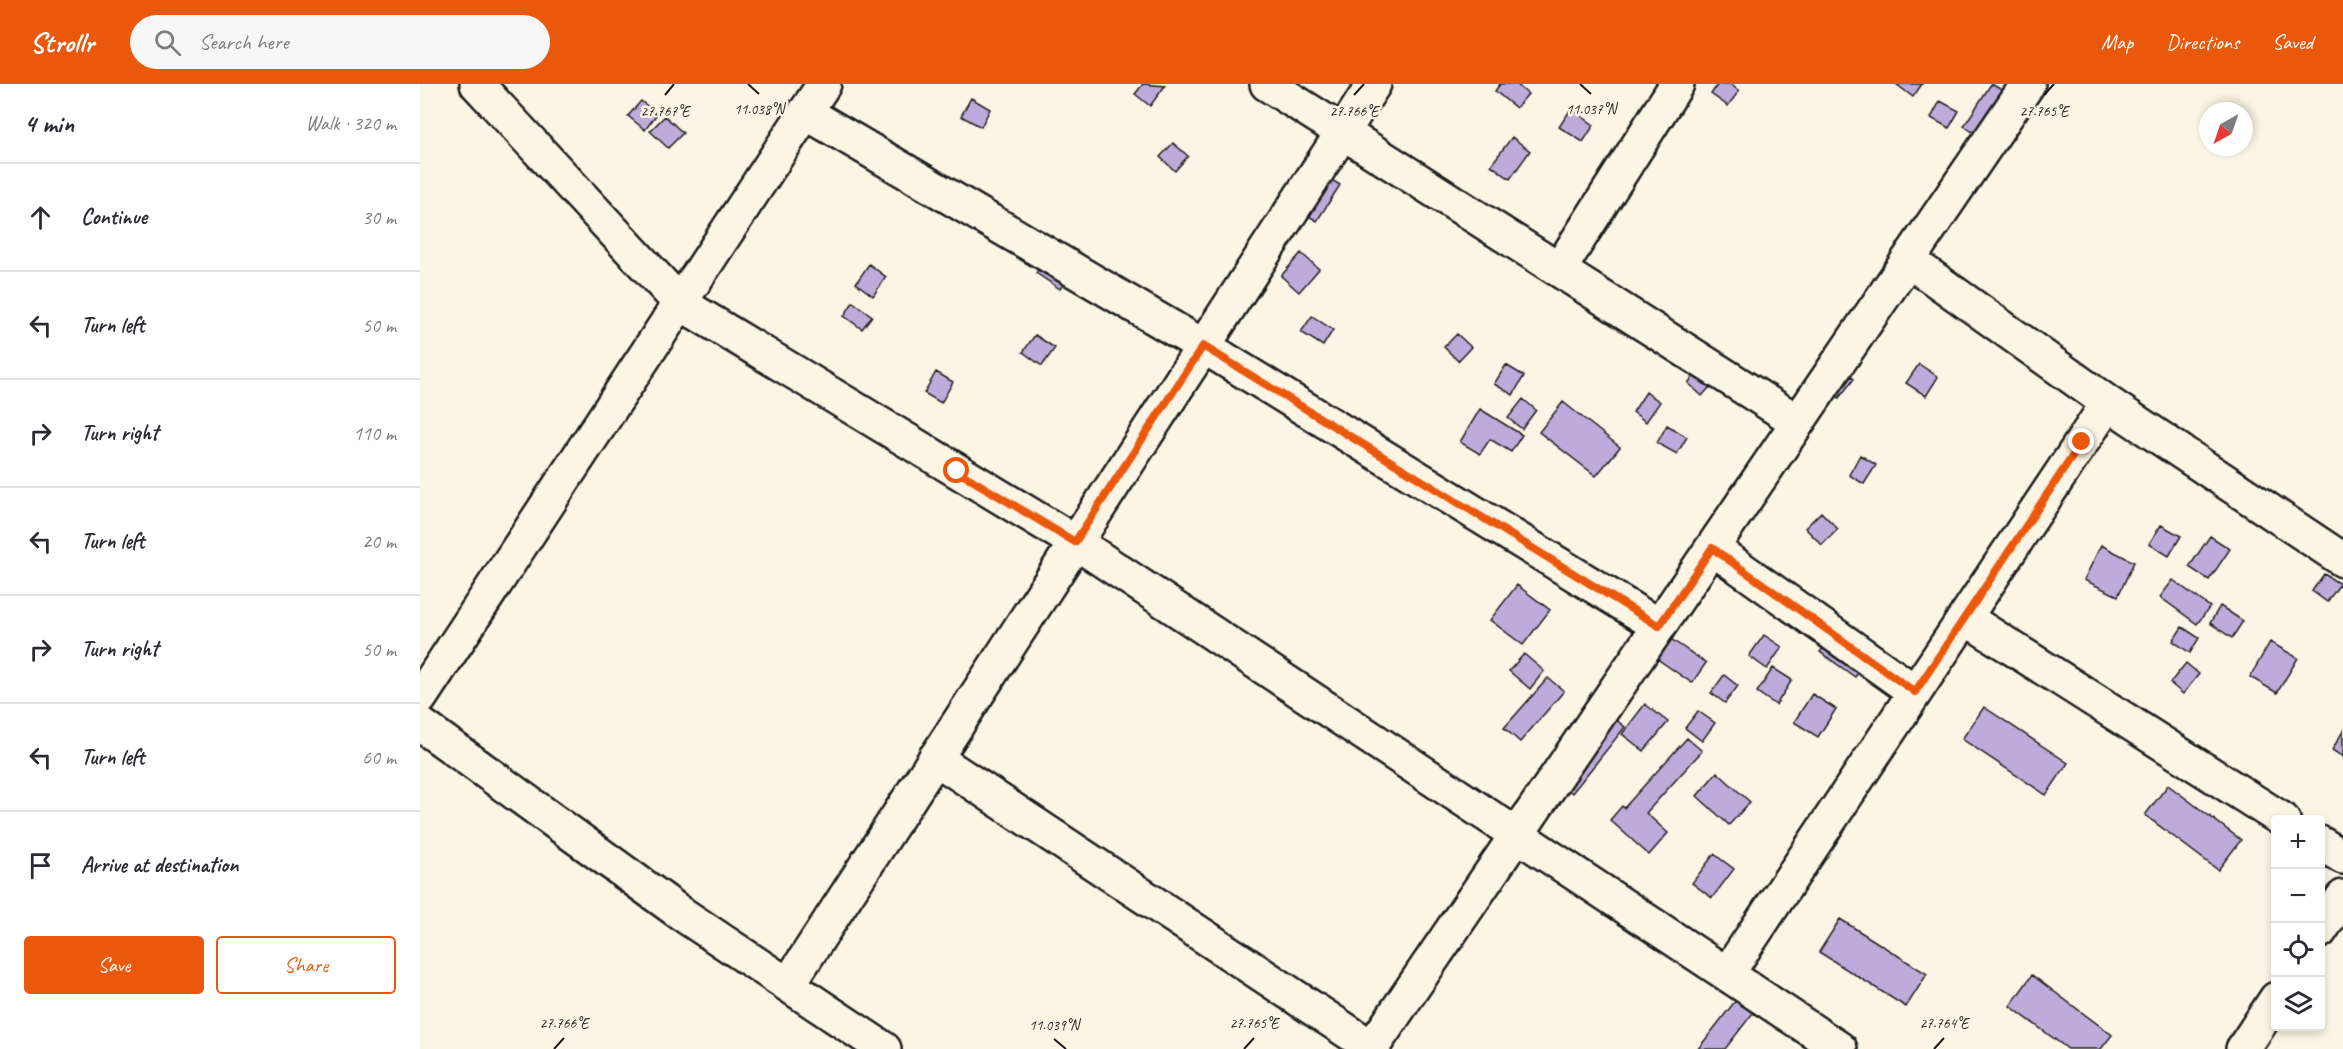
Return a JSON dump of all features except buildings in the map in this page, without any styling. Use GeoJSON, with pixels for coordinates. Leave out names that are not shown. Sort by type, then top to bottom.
{"type":"FeatureCollection","features":[{"type":"Feature","properties":{"kind":"street"},"geometry":{"type":"LineString","coordinates":[[477,84],[680,303],[1075,542],[1840,1049]]}},
{"type":"Feature","properties":{"kind":"street"},"geometry":{"type":"LineString","coordinates":[[420,698],[824,84]]}},
{"type":"Feature","properties":{"kind":"street"},"geometry":{"type":"LineString","coordinates":[[1267,84],[1798,422]]}},
{"type":"Feature","properties":{"kind":"street"},"geometry":{"type":"LineString","coordinates":[[788,985],[1374,84]]}},
{"type":"Feature","properties":{"kind":"street"},"geometry":{"type":"LineString","coordinates":[[1559,270],[1677,84]]}},
{"type":"Feature","properties":{"kind":"street"},"geometry":{"type":"LineString","coordinates":[[935,758],[1372,1048],[2028,84]]}},
{"type":"Feature","properties":{"kind":"street"},"geometry":{"type":"LineString","coordinates":[[805,112],[1203,346],[1659,626]]}},
{"type":"Feature","properties":{"kind":"street"},"geometry":{"type":"LineString","coordinates":[[1908,260],[2108,404],[2343,561]]}},
{"type":"Feature","properties":{"kind":"street"},"geometry":{"type":"LineString","coordinates":[[1727,974],[2108,404]]}},
{"type":"Feature","properties":{"kind":"street"},"geometry":{"type":"LineString","coordinates":[[1712,548],[1915,692]]}},
{"type":"Feature","properties":{"kind":"street"},"geometry":{"type":"LineString","coordinates":[[1965,618],[2277,815]]}},
{"type":"Feature","properties":{"kind":"street"},"geometry":{"type":"LineString","coordinates":[[420,724],[682,914],[884,1049]]}},
{"type":"Feature","properties":{"kind":"street"},"geometry":{"type":"LineString","coordinates":[[2325,846],[2343,857]]}},
{"type":"Feature","properties":{"kind":"street"},"geometry":{"type":"LineString","coordinates":[[2325,924],[2343,897]]}},
{"type":"Feature","properties":{"kind":"street"},"geometry":{"type":"LineString","coordinates":[[2242,1049],[2271,1006]]}},
{"type":"Feature","properties":{"kind":"route"},"geometry":{"type":"LineString","coordinates":[[957,471],[1075,542],[1203,346],[1659,626],[1712,548],[1915,692],[2082,442]]}}]}
